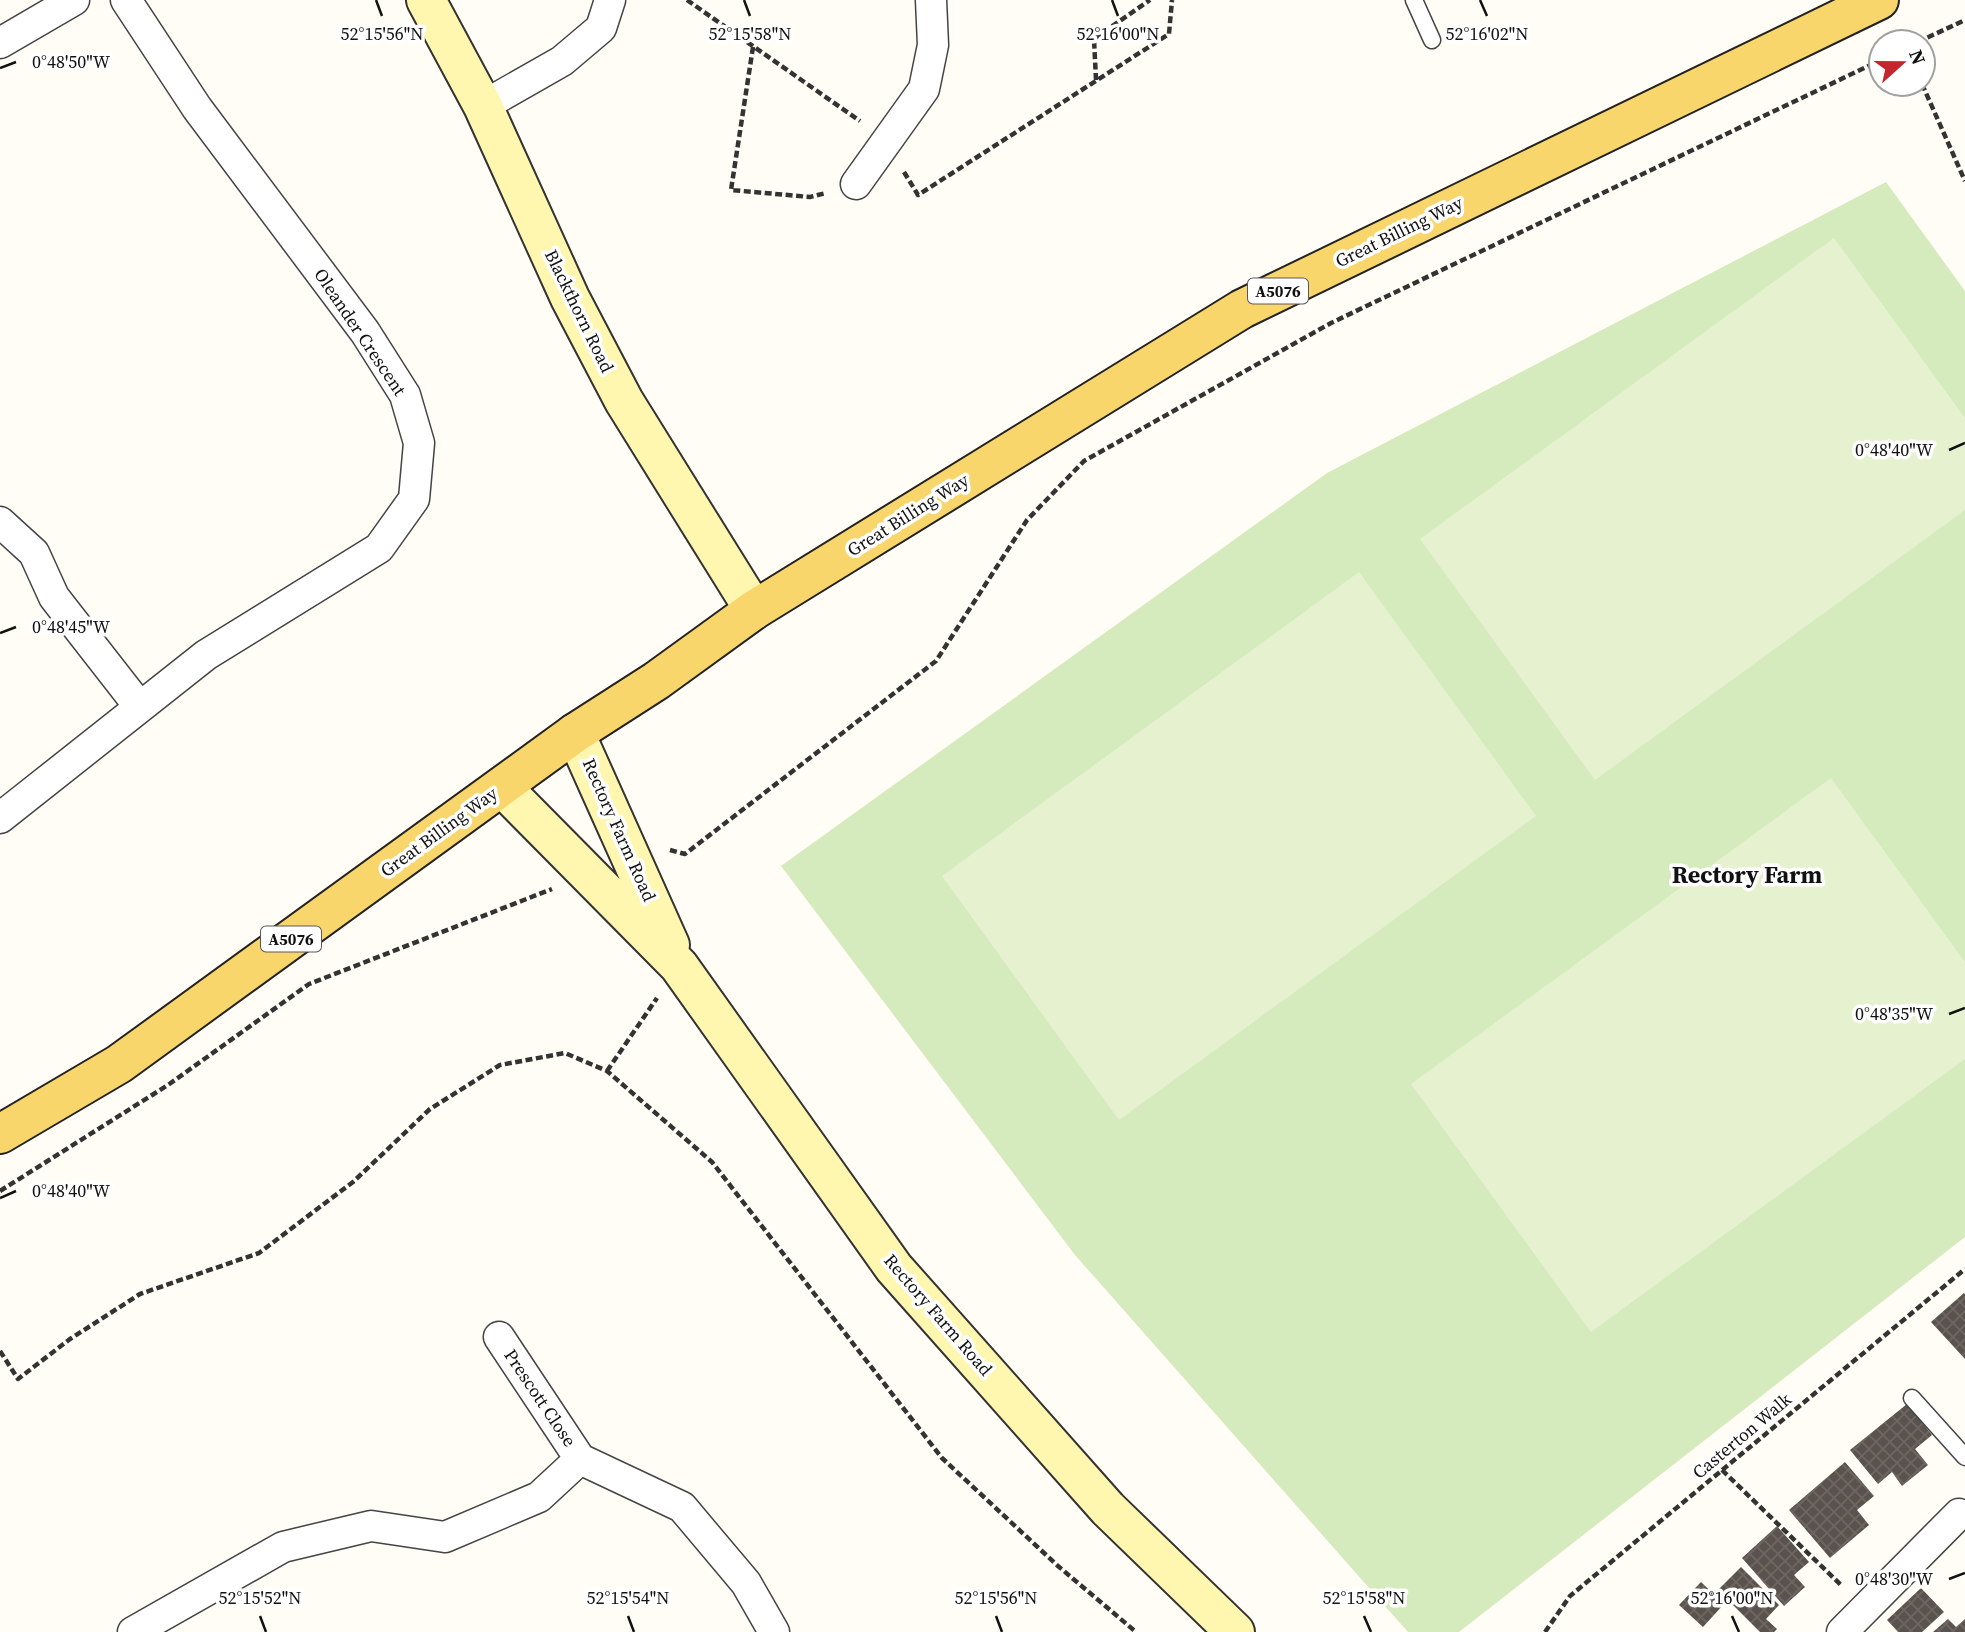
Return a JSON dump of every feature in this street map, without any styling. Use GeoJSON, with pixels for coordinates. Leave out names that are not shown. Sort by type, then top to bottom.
{"type":"FeatureCollection","features":[{"type":"Feature","properties":{"kind":"main road","name":"Great Billing Way"},"geometry":{"type":"LineString","coordinates":[[0,1134],[119,1064],[575,733],[656,681],[754,610],[1241,309],[1879,0]]}},
{"type":"Feature","properties":{"kind":"street"},"geometry":{"type":"LineString","coordinates":[[0,43],[74,0]]}},
{"type":"Feature","properties":{"kind":"street","name":"Oleander Crescent"},"geometry":{"type":"LineString","coordinates":[[0,818],[206,655],[379,548],[414,499],[419,443],[405,396],[365,332],[197,108],[126,0]]}},
{"type":"Feature","properties":{"kind":"street","name":"Blackthorn Road"},"geometry":{"type":"LineString","coordinates":[[426,0],[483,106],[570,299],[624,401],[754,610]]}},
{"type":"Feature","properties":{"kind":"street"},"geometry":{"type":"LineString","coordinates":[[483,106],[562,61],[601,28],[611,0]]}},
{"type":"Feature","properties":{"kind":"street"},"geometry":{"type":"LineString","coordinates":[[856,184],[924,89],[933,45],[931,0]]}},
{"type":"Feature","properties":{"kind":"street"},"geometry":{"type":"LineString","coordinates":[[0,522],[34,553],[54,597],[139,706]]}},
{"type":"Feature","properties":{"kind":"street","name":"Rectory Farm Road"},"geometry":{"type":"LineString","coordinates":[[575,733],[679,966]]}},
{"type":"Feature","properties":{"kind":"street","name":"Rectory Farm Road"},"geometry":{"type":"LineString","coordinates":[[502,787],[679,966],[894,1268],[1108,1509],[1217,1625]]}},
{"type":"Feature","properties":{"kind":"street","name":"Prescott Close"},"geometry":{"type":"LineString","coordinates":[[499,1337],[580,1459],[682,1507],[746,1583],[774,1632]]}},
{"type":"Feature","properties":{"kind":"street","name":"Prescott Close"},"geometry":{"type":"LineString","coordinates":[[133,1632],[283,1547],[372,1526],[445,1536],[538,1497],[580,1459]]}},
{"type":"Feature","properties":{"kind":"street"},"geometry":{"type":"LineString","coordinates":[[1842,1632],[1962,1510]]}},
{"type":"Feature","properties":{"kind":"lane"},"geometry":{"type":"LineString","coordinates":[[1414,0],[1432,40]]}},
{"type":"Feature","properties":{"kind":"lane"},"geometry":{"type":"LineString","coordinates":[[1912,1398],[1965,1457]]}},
{"type":"Feature","properties":{"kind":"path"},"geometry":{"type":"LineString","coordinates":[[1096,80],[1094,39],[1150,0]]}},
{"type":"Feature","properties":{"kind":"path"},"geometry":{"type":"LineString","coordinates":[[1937,33],[1965,20]]}},
{"type":"Feature","properties":{"kind":"path"},"geometry":{"type":"LineString","coordinates":[[753,47],[731,190],[810,197],[856,184]]}},
{"type":"Feature","properties":{"kind":"path"},"geometry":{"type":"LineString","coordinates":[[631,855],[655,846],[685,854],[936,661],[1027,520],[1084,461],[1331,323],[1867,67]]}},
{"type":"Feature","properties":{"kind":"path"},"geometry":{"type":"LineString","coordinates":[[1928,98],[1965,181]]}},
{"type":"Feature","properties":{"kind":"path"},"geometry":{"type":"LineString","coordinates":[[0,1191],[169,1085],[309,984],[588,873]]}},
{"type":"Feature","properties":{"kind":"path"},"geometry":{"type":"LineString","coordinates":[[607,1071],[679,966]]}},
{"type":"Feature","properties":{"kind":"path"},"geometry":{"type":"LineString","coordinates":[[0,1351],[18,1379],[70,1339],[140,1294],[259,1253],[354,1182],[430,1109],[500,1065],[565,1053],[607,1071],[712,1162],[942,1458],[1058,1566],[1136,1632]]}},
{"type":"Feature","properties":{"kind":"path","name":"Casterton Walk"},"geometry":{"type":"LineString","coordinates":[[1545,1632],[1570,1596],[1965,1269]]}},
{"type":"Feature","properties":{"kind":"path"},"geometry":{"type":"LineString","coordinates":[[1722,1470],[1865,1609]]}},
{"type":"Feature","properties":{"kind":"green space"},"geometry":{"type":"Polygon","coordinates":[[[1886,182],[1965,291],[1965,1237],[1459,1632],[1408,1632],[1075,1255],[781,866],[1327,473],[1886,182]]]}},
{"type":"Feature","properties":{"kind":"green space"},"geometry":{"type":"Polygon","coordinates":[[[1834,238],[1965,418],[1965,510],[1595,780],[1420,539],[1834,238]]]}},
{"type":"Feature","properties":{"kind":"green space"},"geometry":{"type":"Polygon","coordinates":[[[1359,572],[1536,816],[1119,1120],[942,876],[1359,572]]]}},
{"type":"Feature","properties":{"kind":"green space"},"geometry":{"type":"Polygon","coordinates":[[[1831,778],[1965,962],[1965,1059],[1591,1332],[1411,1084],[1831,778]]]}},
{"type":"Feature","properties":{"kind":"building"},"geometry":{"type":"Polygon","coordinates":[[[1965,1294],[1965,1359],[1931,1322],[1965,1294]]]}},
{"type":"Feature","properties":{"kind":"building"},"geometry":{"type":"Polygon","coordinates":[[[1907,1404],[1932,1435],[1915,1449],[1928,1465],[1902,1486],[1892,1472],[1878,1484],[1850,1450],[1907,1404]]]}},
{"type":"Feature","properties":{"kind":"building"},"geometry":{"type":"Polygon","coordinates":[[[1845,1462],[1874,1496],[1857,1510],[1869,1525],[1830,1558],[1789,1510],[1845,1462]]]}},
{"type":"Feature","properties":{"kind":"building"},"geometry":{"type":"Polygon","coordinates":[[[1777,1526],[1809,1562],[1794,1575],[1805,1587],[1784,1606],[1742,1558],[1777,1526]]]}},
{"type":"Feature","properties":{"kind":"building"},"geometry":{"type":"Polygon","coordinates":[[[1741,1567],[1779,1605],[1766,1619],[1777,1629],[1774,1632],[1760,1632],[1718,1590],[1741,1567]]]}},
{"type":"Feature","properties":{"kind":"building"},"geometry":{"type":"Polygon","coordinates":[[[1701,1582],[1724,1604],[1703,1627],[1679,1605],[1701,1582]]]}},
{"type":"Feature","properties":{"kind":"building"},"geometry":{"type":"Polygon","coordinates":[[[1921,1588],[1944,1612],[1922,1632],[1898,1632],[1887,1620],[1921,1588]]]}},
{"type":"Feature","properties":{"kind":"building"},"geometry":{"type":"Polygon","coordinates":[[[1948,1619],[1956,1627],[1965,1619],[1965,1632],[1933,1632],[1948,1619]]]}},
{"type":"Feature","properties":{"kind":"district","name":"Rectory Farm"},"geometry":{"type":"Point","coordinates":[1747,875]}}]}
